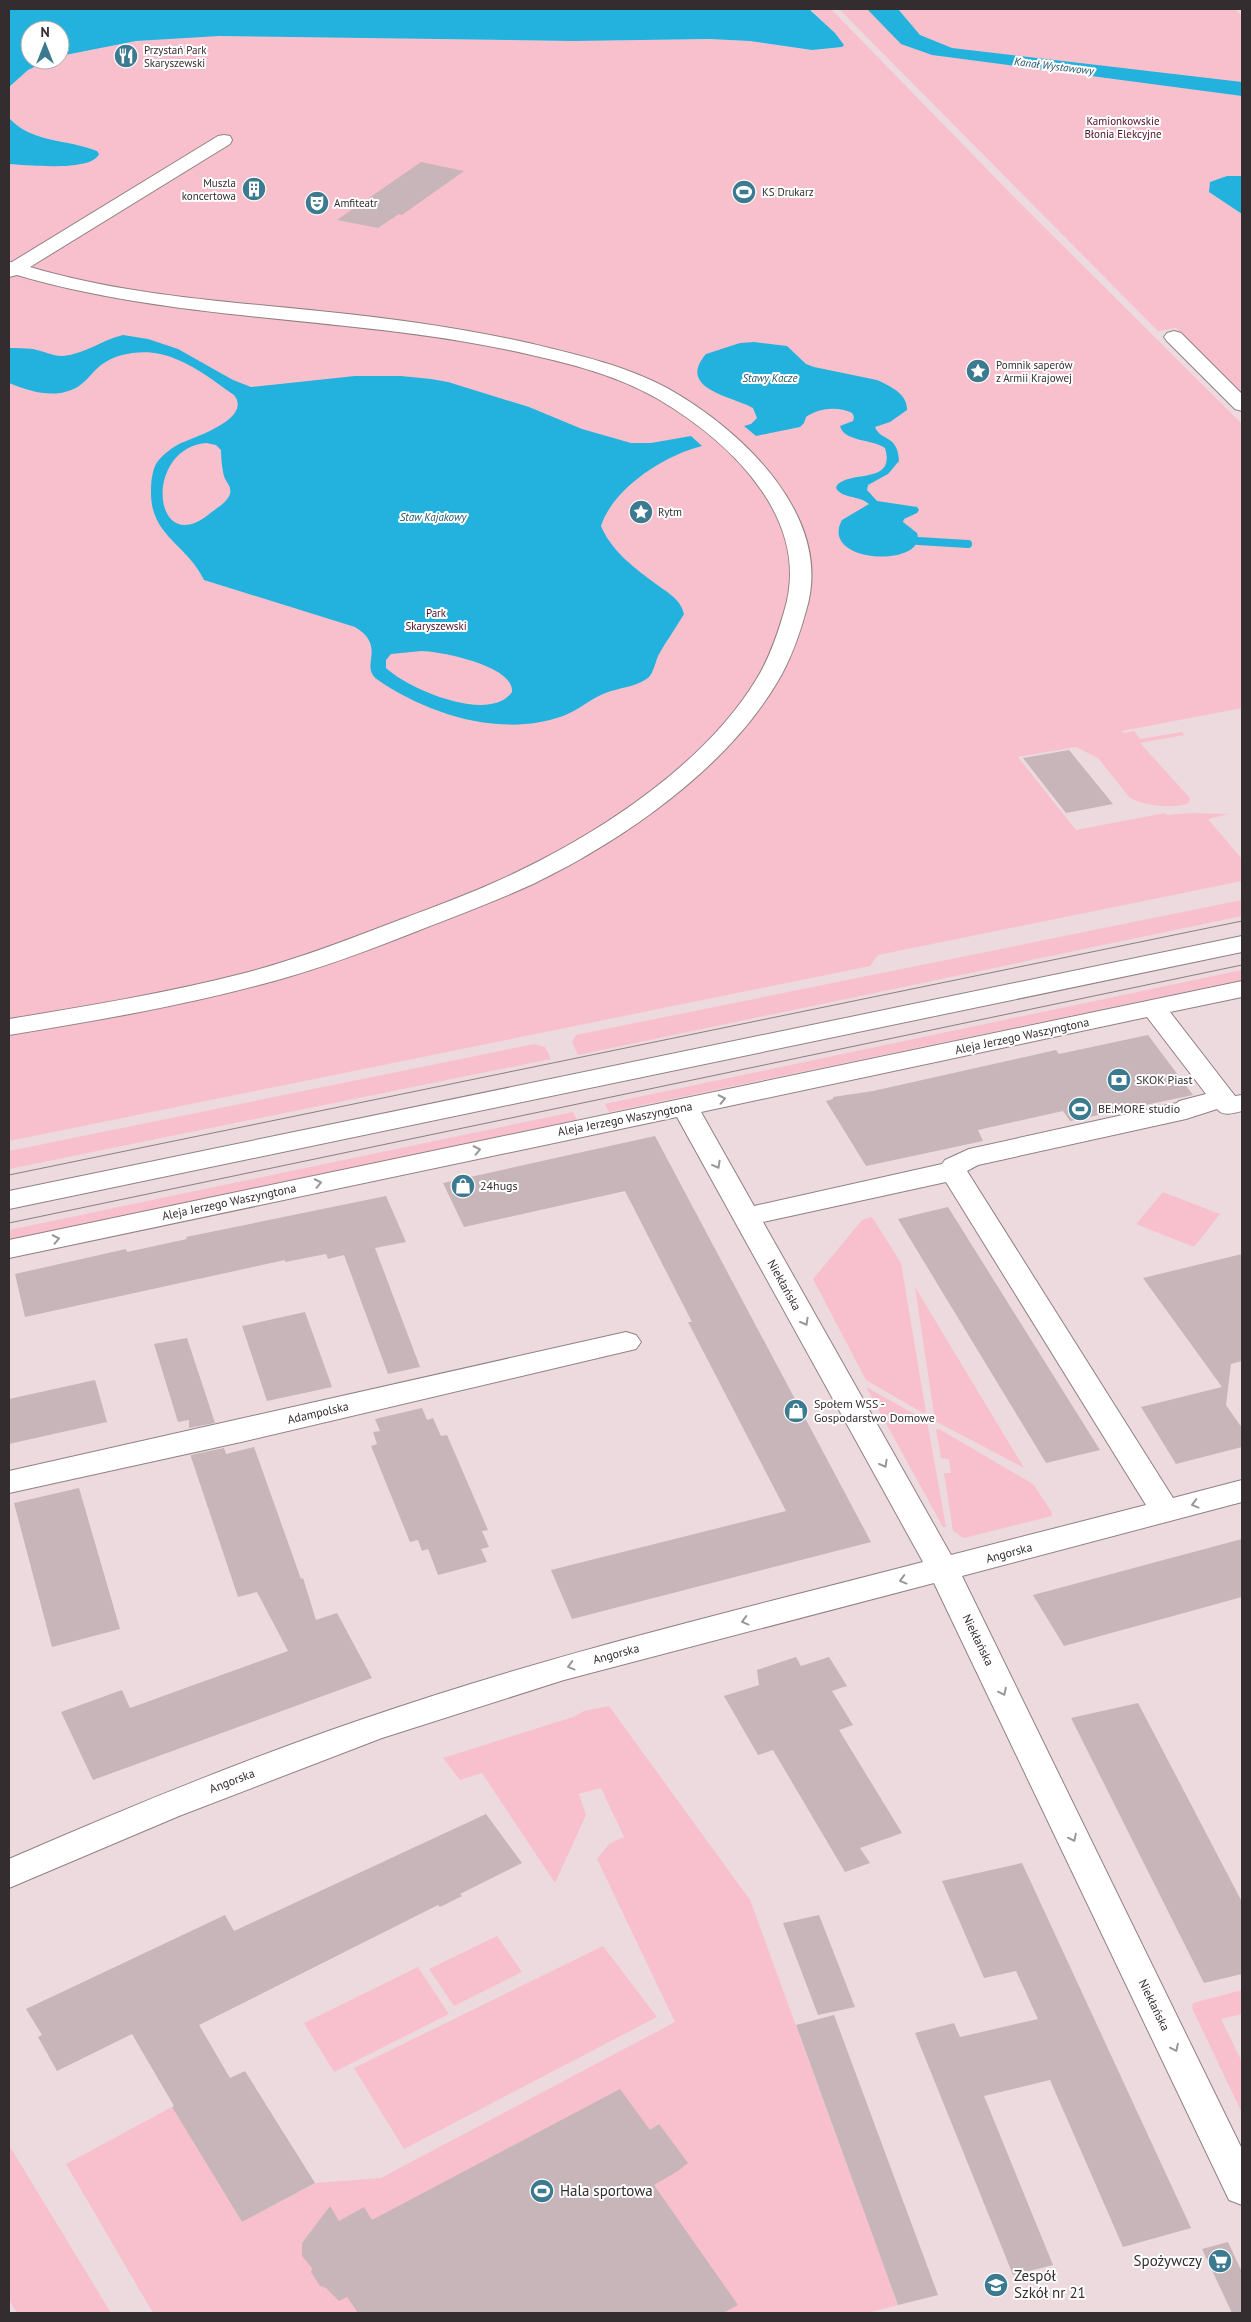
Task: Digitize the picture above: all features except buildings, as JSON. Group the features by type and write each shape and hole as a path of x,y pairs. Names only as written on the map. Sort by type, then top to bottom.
{"street":[{"path":"11,270 224,140"},
{"path":"9,1027 92,1014 250,979 354,947 470,902 566,857 667,789 705,755 733,725 753,700 780,660 792,628 803,581 799,553 784,508 760,471 710,424 684,406 633,379 549,354 457,335 314,316 194,305 96,289 11,270"},
{"path":"1174,337 1242,405"},
{"path":"9,1200 1242,944"},
{"name":"Aleja Jerzego Waszyngtona","path":"9,1249 1242,989"},
{"path":"1154,1008 1233,1101"},
{"path":"953,1171 955,1166 969,1158 1186,1110 1188,1107 1233,1101"},
{"name":"Niekłańska","path":"685,1107 944,1570 1242,2188"},
{"path":"746,1218 953,1171"},
{"path":"953,1171 1166,1512"},
{"name":"Adampolska","path":"9,1482 626,1342"},
{"name":"Angorska","path":"9,1874 168,1806 371,1729 568,1667 1242,1491"}],"green space":[{"name":"Park Skaryszewski","path":"810,9 831,9 1014,197 1242,424 1242,708 1122,731 1124,733 1134,731 1140,739 1182,732 1184,735 1140,743 1190,798 1189,803 1176,806 1160,806 1136,801 1130,798 1098,758 1076,747 1018,757 1076,830 1165,813 1167,815 1190,813 1228,814 1208,819 1242,859 1242,881 878,955 870,966 9,1141 9,164 52,166 76,164 97,151 39,136 18,126 9,118 10,86 29,70 70,70 70,53 160,39 219,36 573,41 709,39 750,41 812,50 842,47 835,33"},
{"name":"Kamionkowskie Błonia Elekcyjne","path":"839,9 1235,9 1242,16 1242,393 1176,328 1158,331"},
{"path":"1242,900 1242,916 578,1055 572,1042 576,1035"},
{"path":"1242,970 1242,980 609,1112 605,1104"},
{"path":"534,1044 545,1047 551,1059 9,1169 9,1151"},
{"path":"573,1112 577,1120 9,1240 9,1230"},
{"path":"1163,1192 1220,1214 1194,1247 1136,1224"},
{"path":"872,1217 901,1263 926,1412 923,1413 866,1380 813,1279 862,1220"},
{"path":"915,1287 1024,1468 935,1421"},
{"path":"866,1387 927,1421 946,1527 943,1527"},
{"path":"939,1429 1033,1484 1051,1511 1052,1516 964,1538 953,1531 944,1473 951,1473 949,1459 941,1458 936,1430"},
{"path":"609,1706 750,1900 898,2305 868,2313 153,2313 66,2164 172,2107 242,2222 315,2183 381,2178 675,2022 597,1859 609,1844 624,1837 601,1788 579,1794 586,1815 555,1883 482,1773 460,1780 443,1758 573,1717 584,1711"},
{"path":"497,1936 522,1972 454,2006 429,1969"},
{"path":"603,1946 657,2017 404,2149 354,2068"},
{"path":"418,1967 449,2014 334,2072 304,2023"},
{"path":"1242,1990 1242,2014 1221,2019 1242,2062 1242,2113 1192,2008 1193,2003"},
{"path":"9,2145 111,2313 17,2313 9,2300"}],"water":[{"path":"9,9 809,9 835,33 844,45 842,47 812,50 750,41 709,39 573,41 219,36 136,41 70,54 70,20 20,20 20,70 28,70 9,87"},
{"name":"Kanał Wystawowy","path":"867,9 898,9 920,35 952,48 1242,82 1242,96 932,55 901,44"},
{"path":"9,118 28,132 86,147 97,151 99,154 94,160 72,165 9,164"},
{"path":"1227,176 1242,176 1242,214 1209,192 1210,182"},
{"name":"Staw Kajakowy","path":"123,335 148,339 178,349 233,380 251,387 355,376 401,376 431,379 448,382 529,407 582,429 631,443 651,443 691,436 702,446 688,450 657,465 628,486 607,512 601,526 616,550 671,595 682,608 684,614 658,656 651,675 639,683 603,694 568,714 540,722 516,725 492,724 467,719 443,713 420,703 378,680 373,675 371,669 372,649 370,642 365,634 355,627 204,580 197,568 156,519 152,506 152,477 156,464 169,450 219,426 236,412 238,404 234,395 199,371 180,361 160,354 145,352 122,355 107,361 98,367 79,386 62,393 35,392 9,383 9,348 33,349 63,356 79,353","holes":["206,443 216,445 221,450 223,473 230,487 230,494 224,503 208,515 190,524 176,523 167,513 163,497 164,480 172,463 186,450","421,651 459,657 490,668 502,675 510,683 512,692 501,701 486,705 468,704 430,693 412,685 386,668 386,660 391,654"]},
{"name":"Stawy Kacze","path":"754,342 787,346 806,364 877,380 897,391 905,399 907,410 890,422 875,427 877,431 896,446 899,461 888,474 868,485 867,490 877,501 917,507 919,510 917,513 904,519 903,522 917,533 916,544 907,552 892,556 858,553 845,546 839,535 842,520 869,504 860,499 842,494 836,488 837,485 852,478 879,472 887,460 885,448 853,438 843,431 840,426 853,421 852,413 840,409 822,410 806,417 800,427 756,436 744,426 751,424 757,418 753,408 710,390 702,383 698,376 699,366 706,354 740,343"}],"waterway":[{"path":"918,541 968,544"}],"tram line":[{"path":"9,1175 1242,921"},
{"path":"9,1223 1242,965"}],"place":[{"name":"Przystań Park Skaryszewski","path":"126,56"},
{"name":"Muszla koncertowa","path":"254,189"},
{"name":"KS Drukarz","path":"744,192"},
{"name":"Amfiteatr","path":"317,203"},
{"name":"Pomnik saperów z Armii Krajowej","path":"978,371"},
{"name":"Rytm","path":"641,512"},
{"name":"SKOK Piast","path":"1119,1080"},
{"name":"BE.MORE studio","path":"1080,1109"},
{"name":"24hugs","path":"463,1186"},
{"name":"Społem WSS - Gospodarstwo Domowe","path":"796,1411"},
{"name":"Hala sportowa","path":"542,2191"},
{"name":"Spożywczy","path":"1220,2261"},
{"name":"Zespół Szkół nr 21","path":"996,2285"}]}
